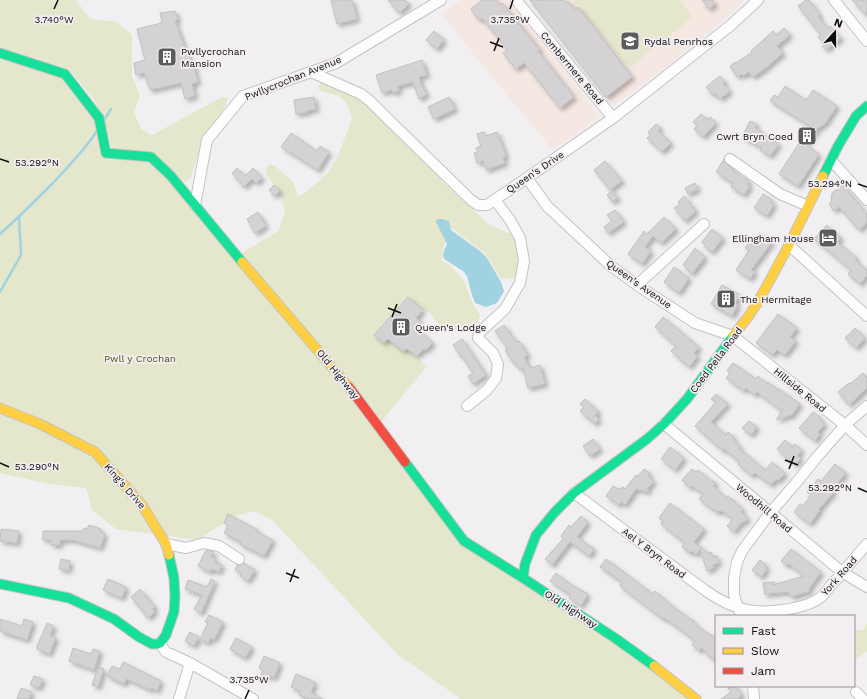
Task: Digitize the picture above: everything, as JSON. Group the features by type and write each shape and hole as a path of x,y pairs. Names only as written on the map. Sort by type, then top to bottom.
{"street":[{"name":"Pwllycrochan Avenue","path":"195,205 204,156 212,147 215,129 243,96 336,63 441,0"},
{"name":"Combermere Road","path":"516,0 613,118"},
{"name":"Queen's Drive","path":"311,72 361,94 370,101 471,200 478,205 487,205 613,118 731,25 758,0"},
{"path":"834,0 867,41"},
{"name":"Old Highway","path":"0,53 65,74 99,118 106,154 151,157 171,176 344,381 464,541 615,638 663,672 696,699"},
{"name":"Coed Pella Road","path":"523,578 536,535 554,513 574,493 647,439 664,424 686,400 748,317 758,302 789,245 838,146 856,116 867,106"},
{"path":"730,159 780,194 808,206"},
{"path":"831,160 867,200"},
{"name":"Queen's Avenue","path":"527,178 547,206 611,266 695,323 733,336"},
{"path":"467,406 487,390 496,378 498,364 492,353 478,338 479,333 505,309 520,283 524,261 520,238 510,220 495,200"},
{"path":"637,285 704,224"},
{"path":"789,245 867,316"},
{"name":"Hillside Road","path":"733,336 845,425 867,445"},
{"path":"739,612 734,594 734,578 737,562 742,551 770,513 817,457 845,425 867,406"},
{"name":"King's Drive","path":"0,408 40,424 94,452 142,505 166,544 174,578 174,612 166,635 160,643"},
{"name":"Woodhill Road","path":"664,424 842,572 867,587"},
{"name":"Ael Y Bryn Road","path":"574,493 706,591 739,612"},
{"path":"166,544 186,548 204,543 219,546 239,559"},
{"name":"York Road","path":"739,612 749,610 774,611 793,608 820,598 867,544"},
{"path":"0,584 69,598 114,619 139,637 152,644 160,643 166,652 190,663 253,699"},
{"path":"179,699 190,663"},
{"path":"753,687 754,699"}],"shaded area":[{"path":"461,0 508,0 601,116 553,150 481,64 442,13"},
{"name":"Rydal Penrhos","path":"529,0 744,0 726,18 670,64 613,105"}],"green space":[{"path":"0,0 76,0 90,19 117,22 132,35 132,76 140,96 134,112 141,129 152,135 222,97 228,98 226,106 204,136 191,177 185,182 152,153 112,148 106,127 95,101 69,69 0,47"},
{"path":"573,0 679,0 693,17 629,68"},
{"name":"Pwll y Crochan","path":"0,53 65,74 99,118 106,153 151,157 237,256 278,231 285,213 281,196 265,172 268,165 274,165 293,182 298,197 328,173 339,154 352,118 347,103 339,96 320,91 318,87 320,83 337,87 362,101 449,188 488,224 520,238 521,278 501,279 485,253 442,221 446,240 442,261 451,266 464,281 473,304 480,315 478,324 464,330 448,330 446,325 439,325 431,314 408,297 374,335 383,343 388,339 403,351 407,349 417,356 426,367 378,426 464,541 696,699 461,699 397,654 272,520 255,511 235,516 197,540 116,529 92,510 86,488 49,484 0,473"},
{"path":"867,624 867,652 855,660 855,632 856,630 864,630"}],"water":[{"path":"437,219 449,221 451,230 480,251 487,258 501,282 504,291 497,303 486,307 475,303 467,276 463,271 444,259 443,254 447,244 436,222"}],"building":[{"path":"331,0 352,0 357,19 337,24"},
{"path":"388,0 405,0 409,4 399,13"},
{"path":"482,0 496,0 500,5 502,3 540,50 538,51 574,97 560,108 524,63 516,69 503,53 508,50 482,18 479,20 471,9"},
{"path":"530,0 564,0 566,3 568,1 575,10 578,7 632,77 606,97"},
{"path":"702,0 712,0 715,4 709,9"},
{"path":"806,0 809,0 820,15 818,16 828,29 830,26 841,38 826,50 821,44 823,42 818,37 821,35 798,6"},
{"path":"852,0 867,0 867,16"},
{"name":"Pwllycrochan Mansion","path":"175,11 178,20 175,21 187,54 195,63 194,67 198,82 192,84 195,96 185,99 181,83 150,90 144,73 136,75 134,63 145,60 137,29 162,23 160,13"},
{"path":"784,28 790,35 777,46 783,53 753,77 749,72 743,76 741,74 737,77 730,66 752,52 751,51 773,31 776,35"},
{"path":"434,31 444,40 437,49 426,40"},
{"path":"422,60 427,75 419,77 427,94 419,99 413,82 398,86 399,91 393,93 392,90 382,93 376,75"},
{"path":"720,76 725,82 723,83 730,91 720,99 715,93 713,95 706,87"},
{"name":"Cwrt Bryn Coed","path":"785,86 806,100 813,90 837,106 825,124 818,128 806,145 819,154 798,186 779,174 810,126 770,101 774,95 778,97"},
{"path":"314,97 316,109 296,114 294,100"},
{"path":"449,97 455,109 434,119 428,107"},
{"path":"701,114 708,120 710,117 716,123 703,137 694,129 697,126 693,122"},
{"path":"750,121 757,124 755,128 779,144 770,156 760,150 762,148 742,137"},
{"path":"656,124 661,128 658,131 671,143 662,152 647,138 650,135 648,132"},
{"path":"484,132 486,136 497,132 506,156 503,158 505,163 486,170 483,161 477,163 474,153 478,152 476,148 481,146 477,134"},
{"path":"291,133 317,151 320,146 329,152 318,170 281,147"},
{"path":"724,159 724,162 732,168 733,171 749,181 747,184 750,186 744,195 731,187 733,183 716,172"},
{"path":"605,161 622,181 610,190 594,170"},
{"path":"237,168 245,176 253,168 262,178 256,183 252,179 244,187 232,173"},
{"path":"695,183 698,189 688,194 685,188"},
{"path":"274,185 280,191 275,196 269,190"},
{"path":"843,185 867,214 867,223 859,230 839,207 834,211 829,204 831,203 832,193"},
{"path":"612,191 618,198 612,202 607,195"},
{"path":"763,194 772,200 770,202 774,204 767,216 754,208"},
{"path":"684,196 696,211 685,221 674,208 680,204 678,202"},
{"path":"615,210 624,222 608,233 604,227 612,221 607,215"},
{"path":"258,212 266,226 255,233 247,219"},
{"path":"664,217 676,229 661,243 653,236 645,247 651,251 642,264 628,254 644,231 647,234"},
{"path":"827,225 841,238 837,242 857,258 855,260 867,270 867,275 860,284 848,274 851,270 814,239"},
{"path":"712,229 723,238 712,252 710,250 709,251 702,242"},
{"path":"759,233 772,242 751,270 755,272 750,279 736,270 749,250 745,248 750,241 753,242"},
{"path":"695,248 705,257 692,274 683,265"},
{"path":"674,267 689,278 679,293 664,282"},
{"name":"The Hermitage","path":"722,285 740,295 735,303 738,305 732,316 711,304"},
{"name":"Queen's Lodge","path":"408,297 423,310 416,318 421,322 419,330 433,343 417,356 407,349 403,351 388,339 384,343 374,335"},
{"path":"778,314 797,328 790,337 796,341 785,355 777,350 772,355 756,343"},
{"path":"663,317 699,347 694,353 698,356 689,367 671,351 676,346 655,327"},
{"path":"504,325 517,343 519,341 528,355 524,358 530,368 540,365 545,384 528,388 523,368 520,370 516,363 514,364 505,350 508,349 495,331"},
{"path":"855,328 865,338 856,348 845,338"},
{"path":"462,339 486,375 473,384 468,376 473,373 453,345"},
{"path":"733,363 756,379 758,376 767,384 768,382 800,404 792,415 776,420 782,411 757,392 755,395 746,388 744,391 726,378 730,373 727,370"},
{"path":"863,373 867,377 867,388 849,405 838,392"},
{"path":"716,394 728,404 711,422 726,435 728,432 734,437 733,440 740,446 739,448 765,470 772,462 785,473 778,481 776,479 771,485 755,473 752,476 738,464 740,462 724,449 723,451 695,426 716,402 711,399"},
{"path":"585,399 599,412 595,415 599,419 595,424 580,411 584,407 580,404"},
{"path":"813,412 821,418 820,420 825,424 818,432 820,434 815,441 799,428"},
{"path":"749,421 757,427 751,435 742,428"},
{"path":"593,439 600,449 590,456 583,446"},
{"path":"785,440 792,447 795,444 802,450 797,456 801,459 795,465 777,449"},
{"path":"670,447 684,458 675,470 661,459"},
{"path":"835,464 846,473 832,490 834,492 819,509 820,510 810,524 794,512 800,504 803,506 811,495 807,492 818,479 821,481"},
{"path":"644,469 650,473 648,476 654,481 648,488 648,492 636,489 625,505 621,502 619,505 606,496 613,486 618,489 623,487 625,489 636,475 638,476"},
{"path":"692,469 696,472 698,470 716,483 713,486 726,498 728,496 743,509 741,512 748,518 745,522 742,522 734,532 727,526 733,519 722,511 716,512 699,499 703,494 692,486 690,488 682,480"},
{"path":"670,503 704,529 694,542 708,553 711,552 713,557 717,556 719,563 713,565 714,568 707,571 700,549 696,555 692,551 690,553 682,547 685,543 661,524 663,521 659,518"},
{"path":"228,514 273,540 264,556 240,544 241,542 224,533 228,526 224,523"},
{"path":"581,516 588,522 577,537 594,549 589,556 570,542 552,565 545,559 563,539 561,536 569,525 571,527"},
{"path":"89,525 101,529 100,532 105,534 100,548 73,540 60,540 60,545 51,545 51,540 43,540 43,531 83,531 84,528 87,529"},
{"path":"1,529 19,531 17,543 0,541"},
{"path":"791,549 821,572 809,589 810,591 791,597 789,592 765,595 763,583 775,582 772,585 804,576 789,564 787,566 781,561"},
{"path":"206,550 214,552 211,556 216,559 215,562 222,565 219,572 212,569 210,572 198,566"},
{"path":"61,559 70,561 69,570 59,569"},
{"path":"606,559 653,594 655,591 676,609 694,621 693,622 705,632 715,638 715,657 712,659 702,648 699,651 692,645 695,641 620,586 622,582 600,567"},
{"path":"760,560 766,565 765,567 767,569 761,577 752,570"},
{"path":"244,563 255,570 248,581 240,576 242,574 235,570 237,565 242,565"},
{"path":"556,573 570,584 588,594 581,606 569,598 571,595 550,581"},
{"path":"108,579 126,587 122,598 103,590"},
{"path":"211,579 215,581 201,613 194,609 202,595 185,589 188,580 207,587"},
{"path":"140,589 155,607 153,609 155,612 148,618 131,597"},
{"path":"209,615 223,622 214,640 211,638 208,643 200,639 208,623 205,622"},
{"path":"0,619 22,626 24,619 33,622 27,640 0,631"},
{"path":"47,623 54,626 50,635 56,638 49,654 37,649"},
{"path":"190,632 199,637 194,646 185,641"},
{"path":"236,638 252,647 245,658 230,649"},
{"path":"73,648 91,654 93,649 100,651 94,670 69,661"},
{"path":"264,656 280,663 274,678 268,675 267,678 261,675 263,670 259,668"},
{"path":"123,662 161,681 157,691 151,688 150,690 127,679 124,684 107,676 112,666 120,669"},
{"path":"98,667 104,669 98,687 92,685"},
{"path":"296,674 315,682 311,692 322,699 309,699 299,695 300,691 291,687"},
{"path":"34,676 43,679 39,688 30,685"},
{"path":"728,687 736,687 742,694 738,699 721,699 731,692"},
{"path":"21,688 32,692 29,699 17,699"}],"waterway":[{"path":"104,120 111,109"},
{"path":"0,234 51,185 81,152 97,131"},
{"path":"0,292 21,255 19,217"}],"traffic: fast":[{"path":"0,53 65,74 99,118 106,153 151,157 171,176 242,262"},
{"path":"823,176 838,146 856,116 867,106"},
{"path":"523,578 525,564 536,535 554,513 574,493 647,439 664,424 687,399 733,336"},
{"path":"405,462 464,541 615,638 654,666"},
{"path":"0,584 69,598 114,619 139,637 152,644 157,644 160,643 166,635 174,612 174,578 169,555"}],"traffic: slow":[{"path":"733,336 758,302 789,245 823,176"},
{"path":"242,262 349,387"},
{"path":"0,408 40,424 95,452 142,505 166,544 169,555"},
{"path":"654,666 696,699"}],"traffic: jam":[{"path":"349,387 405,462"}],"place":[{"name":"Rydal Penrhos","path":"630,41"},
{"name":"Pwllycrochan Mansion","path":"167,57"},
{"name":"Cwrt Bryn Coed","path":"807,136"},
{"name":"Ellingham House","path":"828,238"},
{"name":"The Hermitage","path":"726,299"},
{"name":"Queen's Lodge","path":"401,327"}]}
